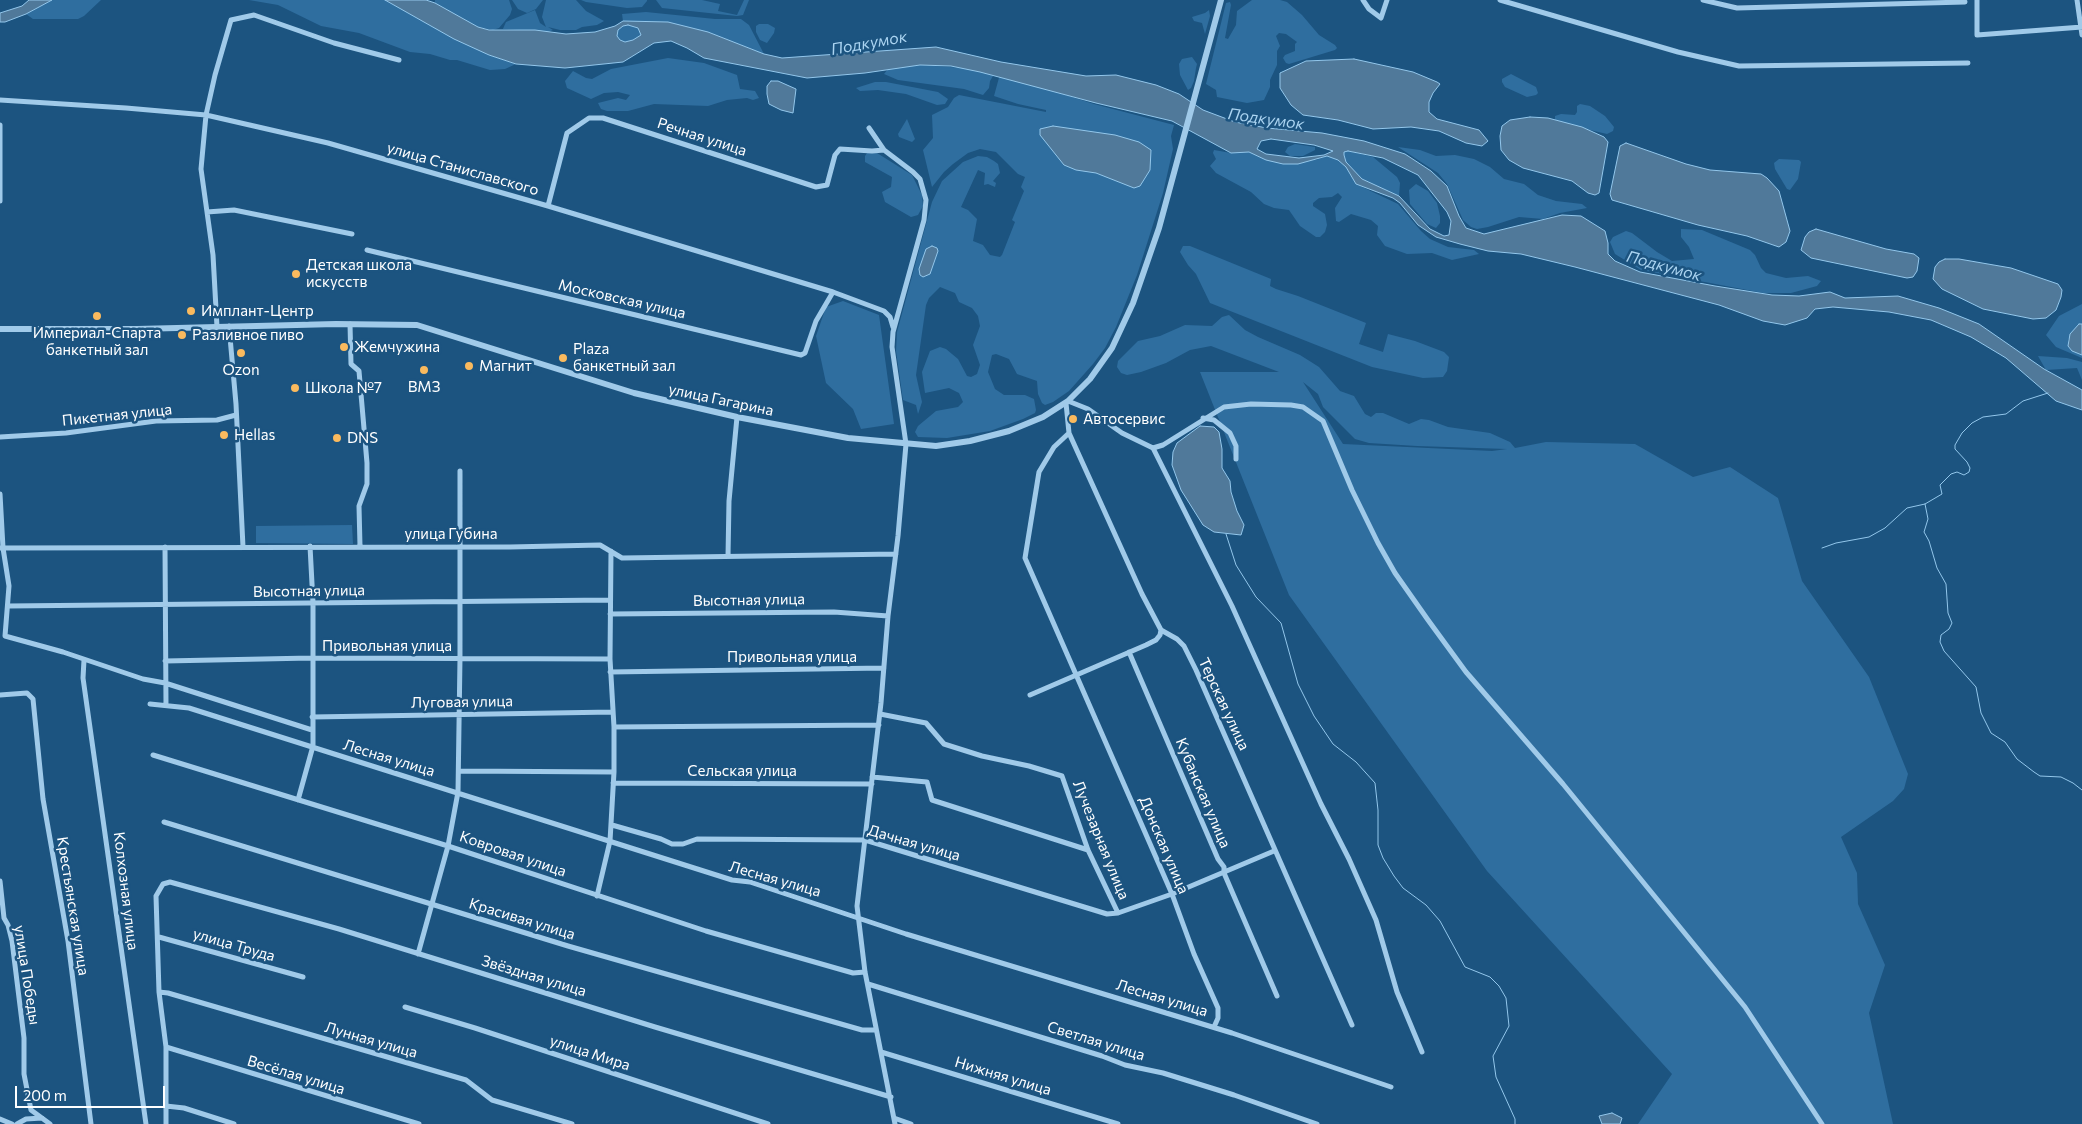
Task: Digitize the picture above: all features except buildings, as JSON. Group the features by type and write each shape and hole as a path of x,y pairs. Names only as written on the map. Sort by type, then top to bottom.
{"street":[{"name":"улица Гагарина","path":"0,329 350,324 418,325 634,394 737,417 848,438 936,446 970,441 1009,431 1043,417 1067,402 1090,379 1112,348 1133,303 1159,228 1221,0"},
{"path":"1363,0 1368,9 1381,18 1387,0"},
{"path":"1500,0 1678,52 1739,66 1968,63"},
{"path":"1703,0 1737,8 1965,2"},
{"path":"1976,0 1977,35 2081,27"},
{"path":"2077,0 2082,35"},
{"path":"217,327 213,255 201,169 206,115 231,20 254,15 334,43 399,60"},
{"name":"улица Станиславского","path":"0,100 206,115 328,143 548,206 833,292 884,311 890,317 893,332"},
{"name":"Речная улица","path":"548,206 567,133 589,118 603,118 816,186 827,185 835,155 840,149 860,151 884,150"},
{"path":"0,125 0,200"},
{"path":"869,128 884,150 914,172 920,179 926,200 924,220 893,332 893,366 906,444 879,725 858,906 865,972 894,1121 911,1124"},
{"path":"207,212 234,210 352,234"},
{"name":"Московская улица","path":"367,250 801,355 805,353 816,322 833,292"},
{"path":"350,324 351,364 359,370 367,462 367,484 358,506 360,546"},
{"path":"229,326 243,547"},
{"path":"1067,402 1088,409 1122,433 1152,448 1232,606 1321,804 1349,859 1376,920 1398,992 1422,1052"},
{"name":"Терская улица","path":"1067,402 1069,433 1142,594 1161,630 1177,639 1184,646 1227,739 1352,1026"},
{"path":"1152,448 1163,445 1224,406 1251,404 1291,405 1303,407 1323,422 1352,490 1378,543 1395,573 1428,620 1466,672 1568,790 1745,1007 1822,1124"},
{"name":"Пикетная улица","path":"0,437 66,433 156,421 217,420 236,415"},
{"path":"728,556 730,501 737,417"},
{"path":"1203,418 1214,420 1230,433 1236,446 1236,460"},
{"path":"1069,433 1054,447 1039,472 1026,558 1076,674"},
{"path":"418,954 448,846 458,792 460,714 460,471"},
{"path":"0,494 2,548 8,586 5,636 63,652 143,679 166,683 312,730"},
{"name":"улица Губина","path":"2,548 600,545 622,558 896,554"},
{"path":"298,800 313,746 311,658 313,603 310,546"},
{"path":"165,547 166,705"},
{"path":"597,896 612,825 614,727 610,672 609,600 611,551"},
{"name":"Высотная улица","path":"8,606 609,600"},
{"name":"Высотная улица","path":"610,614 834,612 888,616"},
{"path":"1030,695 1156,640 1160,636 1161,630"},
{"name":"Кубанская улица","path":"1129,652 1218,859 1224,866 1224,873 1277,996"},
{"name":"Привольная улица","path":"165,661 311,658 610,659"},
{"name":"Колхозная улица","path":"84,660 83,678 146,1124"},
{"name":"Привольная улица","path":"610,672 884,668"},
{"name":"Донская улица","path":"1076,674 1172,894 1194,954 1218,1008 1218,1018 1214,1027"},
{"name":"Крестьянская улица","path":"0,695 28,693 33,699 44,799 68,941 91,1124"},
{"name":"Лесная улица","path":"150,704 189,708 313,746 732,880 750,882 858,918 1214,1027 1391,1087"},
{"name":"Луговая улица","path":"312,716 613,712"},
{"name":"Лучезарная улица","path":"880,714 926,723 944,744 982,756 1062,776 1088,850 1118,913"},
{"path":"614,727 879,725"},
{"name":"Ковровая улица","path":"153,754 448,846 706,931 852,972 865,972"},
{"path":"459,771 614,772"},
{"path":"872,777 927,782 932,800 1088,850"},
{"name":"Сельская улица","path":"613,783 872,784"},
{"name":"Красивая улица","path":"164,822 568,946 862,1030 876,1030"},
{"name":"Дачная улица","path":"612,825 672,844 683,844 697,839 865,840 1107,914 1118,913"},
{"path":"1118,913 1224,873 1274,850"},
{"name":"улица Победы","path":"0,881 4,918 12,941 24,1038 24,1074 31,1110 50,1124"},
{"name":"Звёздная улица","path":"158,937 156,896 163,884 170,882 418,954 655,1027 890,1096"},
{"path":"158,937 159,992 166,1047 166,1124"},
{"name":"улица Труда","path":"158,937 303,977"},
{"name":"Светлая улица","path":"868,984 1102,1056 1125,1065 1163,1073 1234,1095 1317,1124"},
{"name":"Лунная улица","path":"159,992 177,995 466,1080 492,1100 572,1124"},
{"name":"улица Мира","path":"405,1007 768,1124"},
{"name":"Весёлая улица","path":"166,1047 418,1124"},
{"name":"Нижняя улица","path":"881,1052 1118,1124"},
{"path":"166,1106 184,1108 234,1124"},
{"path":"16,1124 26,1119 43,1118"},
{"path":"0,1119 12,1124"}],"shaded area":[{"path":"29,0 52,0 26,14 0,22 0,13 22,6"},
{"path":"52,0 101,0 84,16 78,19 33,19 26,14"},
{"path":"249,0 385,0 489,55 516,64 505,69 490,70 457,60 410,52 359,33 321,26 278,5"},
{"path":"385,0 426,0 478,27 489,30 535,30 566,34 595,32 615,26 623,21 668,22 708,32 764,54 782,58 936,47 1001,62 1086,76 1116,75 1156,85 1179,94 1203,110 1235,122 1267,128 1322,133 1364,141 1405,154 1431,171 1447,186 1466,228 1484,234 1562,215 1581,216 1605,231 1608,254 1615,261 1640,272 1772,295 1799,296 1830,292 1845,298 1898,296 1939,308 1979,324 2044,369 2082,390 2082,410 2056,401 2006,358 1971,337 1931,320 1889,312 1833,307 1815,309 1807,318 1785,325 1763,321 1719,305 1575,267 1521,254 1488,251 1460,244 1436,237 1418,225 1400,203 1393,198 1356,184 1346,167 1338,160 1327,156 1298,164 1283,164 1266,160 1249,152 1231,153 1172,121 980,72 951,66 920,65 865,73 807,78 704,58 671,41 654,43 623,62 565,68 516,64 489,55 454,39","holes":["628,25 638,28 641,35 625,42 617,36 618,30","1271,139 1314,145 1333,151 1324,155 1299,158 1266,154 1257,149 1261,141","1348,151 1383,158 1418,175 1447,212 1451,221 1449,235 1444,236 1430,229 1399,196 1362,179 1346,162 1344,152"]},
{"path":"435,0 509,0 512,9 510,15 499,28 493,30 478,27 444,9 435,3"},
{"path":"512,0 543,0 536,9 527,13 518,9"},
{"path":"546,0 576,0 586,11 604,21 597,25 582,27 576,30 560,30 548,27 553,30 548,32 503,29 502,31 506,22 535,10 540,23 546,27 542,17"},
{"path":"581,0 647,1 642,7 627,8"},
{"path":"656,0 702,0 720,4 718,11 737,15 744,0 749,0 743,15 737,16 662,8"},
{"path":"1252,0 1280,0 1287,2 1302,15 1319,35 1337,48 1289,64 1283,58 1285,55 1295,51 1295,44 1297,42 1286,34 1279,33 1276,36 1280,46 1277,51 1277,65 1264,100 1247,103 1217,97 1216,90 1206,84 1226,3 1230,2 1231,5 1225,38 1228,39 1236,25 1237,11"},
{"path":"1209,10 1210,16 1205,34 1202,23 1194,21 1192,17"},
{"path":"646,12 715,19 741,19 749,25 764,54 708,32 668,22 623,21 622,14"},
{"path":"768,24 775,28 767,43 760,40 756,32 756,26"},
{"path":"628,25 638,28 641,35 625,42 617,36 618,30"},
{"path":"1192,57 1197,64 1194,81 1188,90 1180,75 1179,64 1182,59"},
{"path":"668,58 704,63 737,75 740,89 755,91 759,98 753,100 747,98 727,100 708,106 654,104 628,111 607,111 601,109 598,103 618,98 626,100 630,95 618,92 604,93 591,99 567,88 565,81 573,71 592,79 611,69"},
{"path":"1354,59 1413,72 1437,82 1440,84 1429,102 1429,112 1437,119 1479,130 1488,141 1482,146 1466,143 1439,131 1411,127 1373,129 1338,120 1303,115 1291,105 1280,88 1280,73 1306,61"},
{"path":"920,65 970,67 993,76 989,88 983,95 964,89 898,80 884,74 888,69"},
{"path":"1000,74 1094,104 1174,125 1171,136 1173,149 1163,193 1137,275 1116,327 1105,348 1093,364 1069,391 1045,405 1038,394 1037,381 1017,374 1009,359 996,354 992,355 988,372 995,389 1004,395 1025,395 1034,399 1035,413 990,431 947,438 918,437 915,432 918,426 936,411 958,407 963,402 959,393 949,388 925,393 922,372 930,351 940,347 946,349 958,359 967,376 971,377 977,374 980,365 973,345 980,326 978,316 972,308 959,302 955,293 940,287 929,298 926,305 916,375 922,402 918,414 916,405 903,400 896,351 897,332 932,202 942,181 963,162 978,156 987,157 998,164 1000,173 993,181 996,183 995,187 988,184 984,185 985,173 978,170 961,207 968,210 977,219 973,241 983,245 990,255 1000,257 1015,222 1012,220 1024,191 1021,187 1025,177 1018,174 996,152 980,149 968,153 953,164 932,187 923,150 933,138 932,115 948,107 954,98 959,95 1046,112 1046,110 994,96"},
{"path":"1511,74 1536,87 1538,93 1527,97 1505,87 1502,79"},
{"path":"771,81 778,81 796,89 793,113 769,104 767,86"},
{"path":"875,82 886,82 938,92 948,99 945,104 937,105 906,94 878,90 860,91 856,88"},
{"path":"1580,104 1590,106 1605,116 1614,127 1613,131 1607,134 1555,120 1555,116 1561,114 1575,115 1577,106"},
{"path":"1530,117 1548,118 1582,127 1604,137 1608,142 1599,193 1595,195 1588,193 1572,181 1523,168 1509,160 1501,150 1500,136 1502,126 1510,120"},
{"path":"907,119 915,139 912,142 899,137 898,134"},
{"path":"1053,126 1115,135 1139,142 1151,150 1150,170 1140,186 1134,188 1096,173 1076,170 1064,165 1040,135 1040,129"},
{"path":"1626,143 1686,164 1710,170 1761,174 1779,191 1790,231 1786,242 1779,247 1747,236 1698,225 1612,200 1610,194 1620,146"},
{"path":"1295,144 1315,147 1315,150 1303,156 1290,156 1285,152 1288,147"},
{"path":"1398,147 1420,150 1436,156 1455,155 1474,159 1490,167 1504,179 1524,184 1538,195 1556,201 1582,204 1587,208 1560,213 1543,219 1519,217 1477,229 1471,227 1463,220 1447,184 1438,173"},
{"path":"1214,150 1231,153 1249,152 1266,160 1316,160 1327,156 1338,160 1346,167 1356,184 1398,204 1430,239 1448,247 1474,250 1479,254 1452,260 1432,253 1407,254 1385,246 1377,235 1378,226 1371,220 1351,214 1339,222 1336,221 1335,208 1342,197 1338,193 1332,197 1319,198 1313,203 1313,206 1325,214 1327,225 1325,232 1320,237 1316,237 1300,226 1289,210 1274,208 1264,204 1251,192 1216,173 1210,166 1216,159 1213,153"},
{"path":"1348,151 1373,157 1397,177 1400,183 1399,196 1362,179 1346,162 1344,152"},
{"path":"867,153 877,153 912,175 922,195 923,206 918,215 911,217 885,202 882,192 891,187 892,177 865,162"},
{"path":"1779,159 1799,160 1801,162 1798,179 1790,190 1787,189 1775,169 1774,163"},
{"path":"1416,184 1428,191 1437,203 1440,223 1436,228 1427,224 1410,204 1409,190"},
{"path":"1681,229 1702,230 1750,250 1766,273 1786,278 1808,276 1821,281 1817,286 1791,293 1763,293 1641,270 1615,254 1610,242 1613,237 1626,231 1632,233 1672,261 1694,259 1689,247 1681,237"},
{"path":"1816,229 1886,249 1914,254 1919,258 1917,271 1913,277 1907,278 1811,258 1801,250 1805,237 1809,232"},
{"path":"932,246 937,248 938,251 930,274 923,277 920,275 919,269 926,249"},
{"path":"1183,246 1190,246 1271,279 1270,286 1276,289 1366,323 1359,344 1383,352 1388,334 1415,341 1444,352 1449,357 1447,371 1443,377 1423,378 1372,367 1210,303 1196,274 1180,252"},
{"path":"1945,259 1959,259 2011,268 2058,284 2062,290 2056,310 2046,318 2033,319 1983,309 1942,289 1933,279 1935,267"},
{"path":"843,301 879,315 894,424 861,429 853,409 826,383 816,336 826,307"},
{"path":"2082,304 2082,324 2079,324 2068,340 2068,346 2072,351 2082,355 2082,358 2056,347 2046,335 2059,316"},
{"path":"1229,315 1245,330 1300,355 1319,367 1340,391 1354,396 1365,414 1371,417 1376,413 1383,413 1409,424 1421,419 1448,427 1490,433 1510,442 1515,448 1546,442 1635,444 1693,477 1730,467 1778,498 1802,581 1869,677 1908,774 1904,789 1893,801 1841,837 1857,873 1858,904 1885,965 1869,1013 1893,1124 1638,1124 1672,1074 1487,871 1289,595 1200,372 1279,372 1211,346 1190,350 1166,363 1141,372 1127,375 1121,373 1117,367 1118,361 1138,341 1160,336 1185,325 1212,326 1222,317","holes":["1303,382 1318,394 1323,407 1355,439 1369,443 1507,449 1492,451 1343,444"]},
{"path":"2079,324 2082,324 2082,355 2072,351 2068,346 2070,334"},
{"path":"2038,356 2067,358 2082,362 2082,380 2077,368 2046,370"},
{"path":"1200,426 1214,427 1219,432 1222,449 1222,468 1230,481 1231,492 1237,511 1244,525 1241,535 1214,532 1203,525 1181,490 1172,465 1173,452 1177,443"},
{"path":"352,525 353,544 256,543 256,526"},
{"path":"1612,1113 1622,1118 1620,1124 1602,1124 1599,1116"}],"waterway":[{"path":"1822,548 1836,543 1869,537 1885,528 1907,508 1925,504 1942,494 1940,485 1951,474 1957,472 1964,475 1969,472 1970,468 1967,462 1955,449 1955,445 1962,433 1972,423 1983,417 2006,414 2023,401 2048,393"},
{"path":"1925,504 1928,519 1924,532 1929,541 1937,568 1946,584 1948,613 1952,623 1949,629 1941,635 1940,642 1944,651 1976,687 1981,713 1991,733 2005,742 2017,759 2040,776 2061,777 2082,790"},
{"path":"1226,534 1236,565 1256,597 1281,623 1298,684 1314,716 1333,744 1356,762 1375,783 1378,810 1378,845 1383,858 1403,888 1426,905 1440,921 1465,967 1490,977 1499,986 1506,998 1509,1026 1493,1056 1496,1077 1515,1119 1515,1124"}],"place":[{"name":"Детская школа искусств","path":"296,274"},
{"name":"Имплант-Центр","path":"191,311"},
{"name":"Империал-Спарта банкетный зал","path":"97,316"},
{"name":"Разливное пиво","path":"182,335"},
{"name":"Жемчужина","path":"344,347"},
{"name":"Ozon","path":"241,353"},
{"name":"Plaza банкетный зал","path":"563,358"},
{"name":"Магнит","path":"469,366"},
{"name":"ВМЗ","path":"424,370"},
{"name":"Школа №7","path":"295,388"},
{"name":"Автосервис","path":"1073,419"},
{"name":"Hellas","path":"224,435"},
{"name":"DNS","path":"337,438"}],"water label":[{"name":"Подкумок","path":"869,43"},
{"name":"Подкумок","path":"1266,119"},
{"name":"Подкумок","path":"1664,266"}]}
